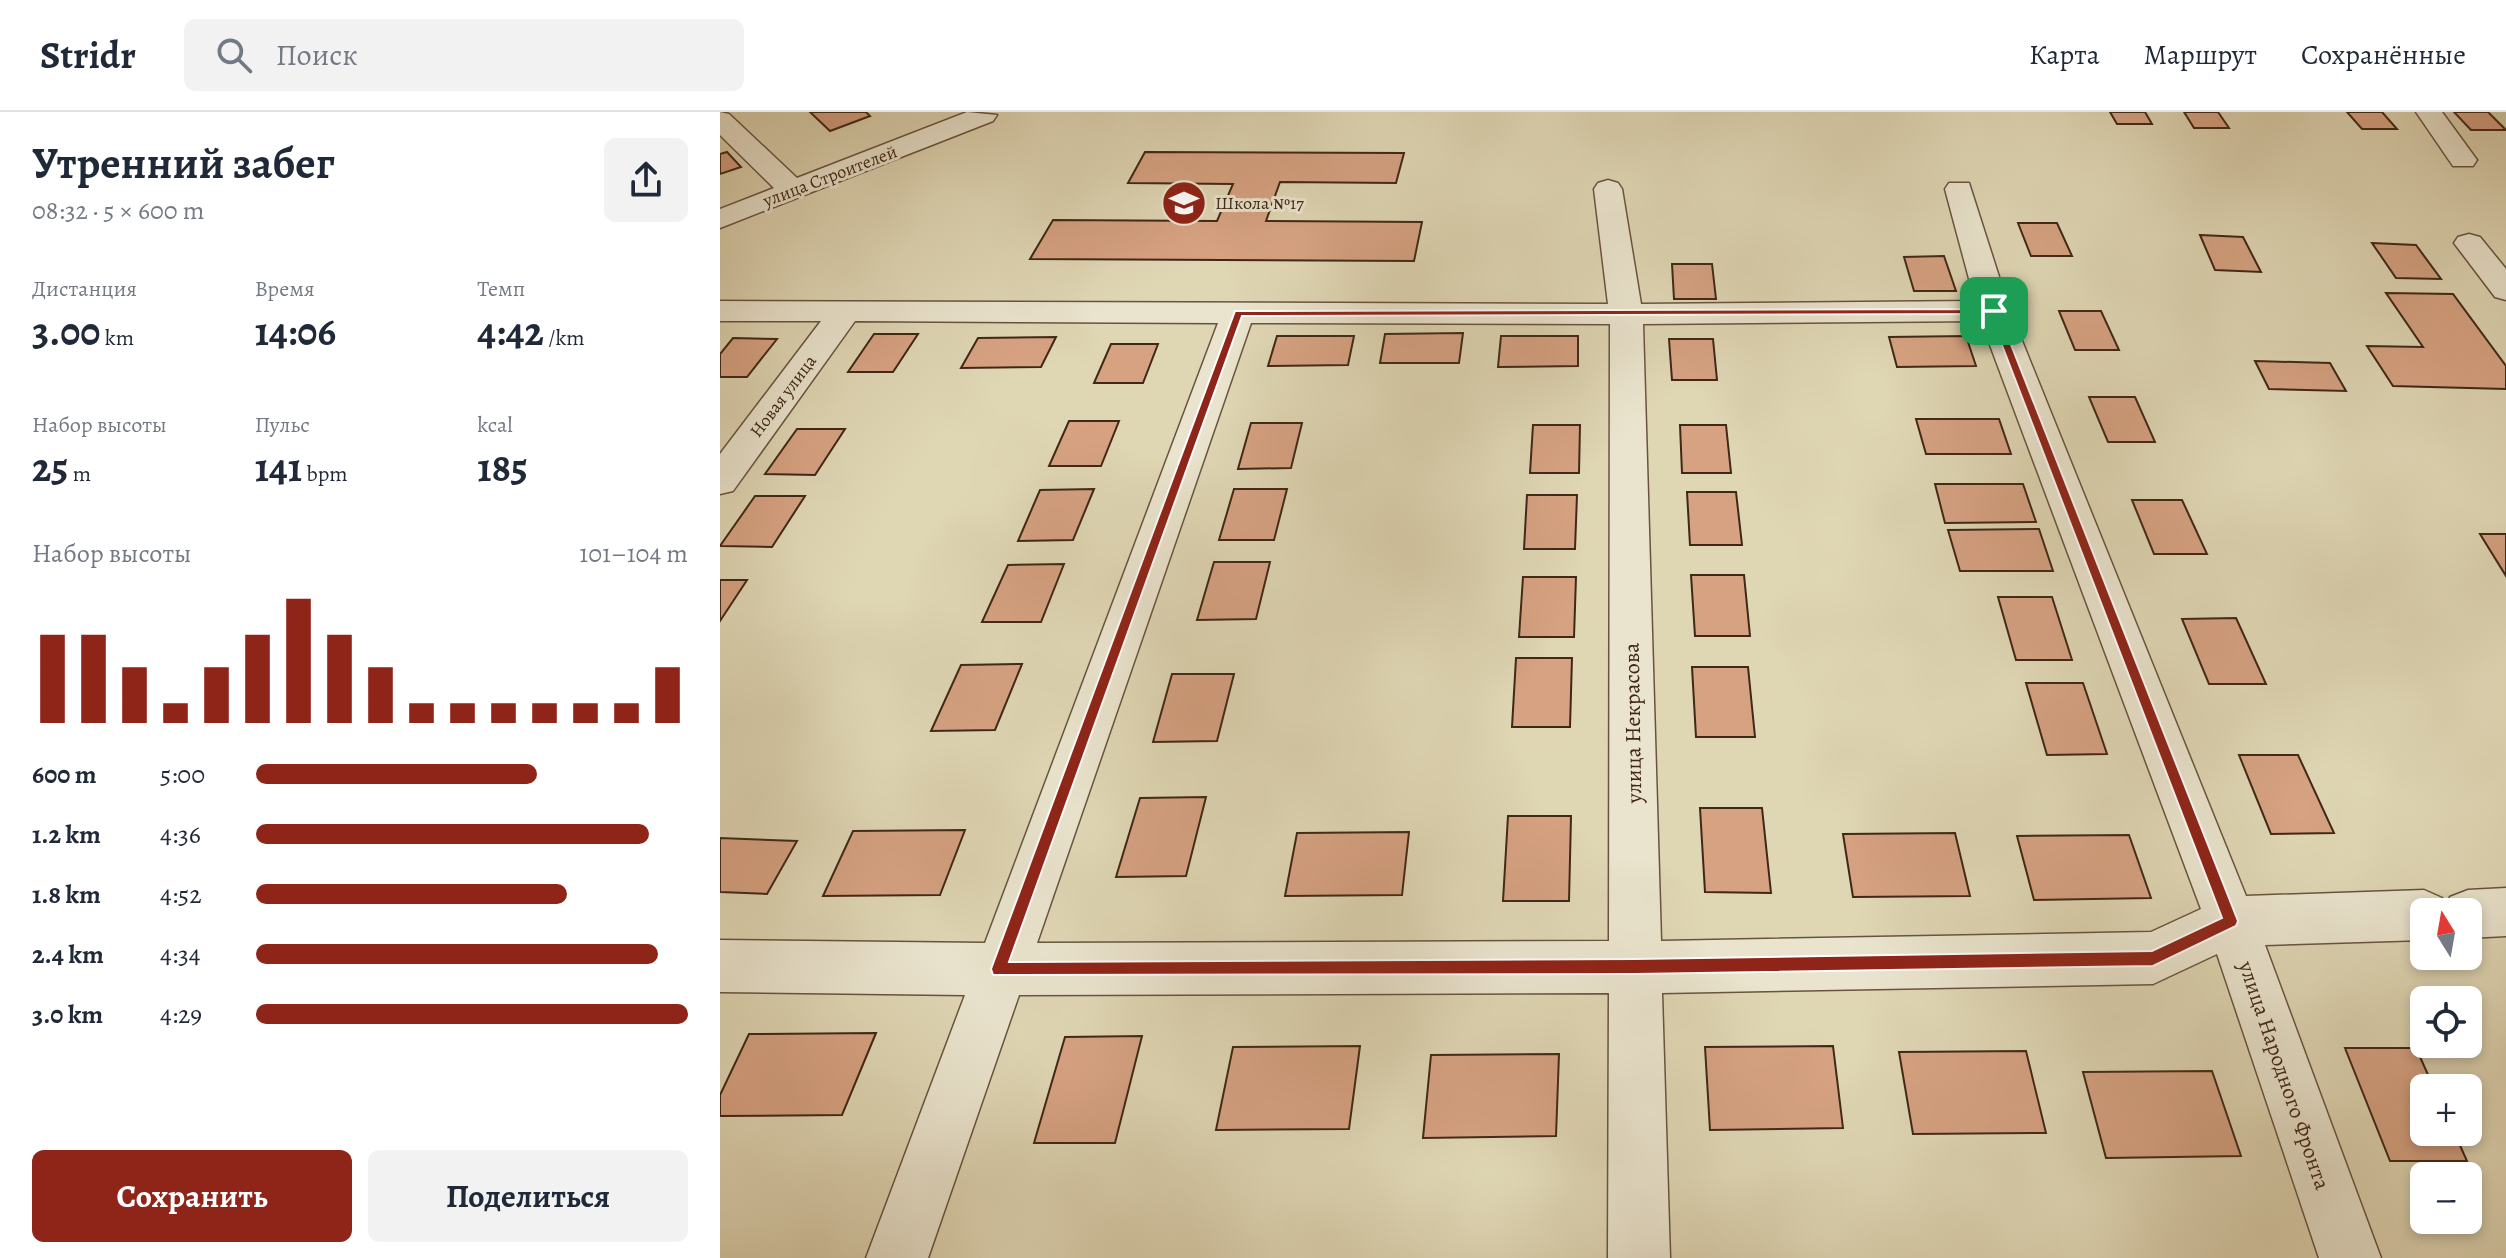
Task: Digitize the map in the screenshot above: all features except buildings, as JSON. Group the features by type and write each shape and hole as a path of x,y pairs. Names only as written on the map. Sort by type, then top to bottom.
{"street":[{"path":"2429,112 2463,160"},
{"name":"улица Строителей","path":"720,219 982,114"},
{"path":"720,120 793,190"},
{"name":"улица Некрасова","path":"1608,189 1626,314 1639,1258"},
{"name":"улица Народного Фронта","path":"1959,189 1994,311 2231,921 2350,1258"},
{"path":"2469,243 2506,290"},
{"path":"720,311 1626,314 1994,311"},
{"name":"Новая улица","path":"720,481 846,311"},
{"path":"897,1258 1238,313"},
{"path":"2482,913 2506,912"},
{"path":"720,966 999,969 1635,967 2153,958 2231,921 2410,915"}],"place":[{"name":"Школа №17","path":"1184,203"}],"route":[{"path":"1994,311 2231,921 2153,958 1635,967 999,969 1238,313 1994,311"}]}
